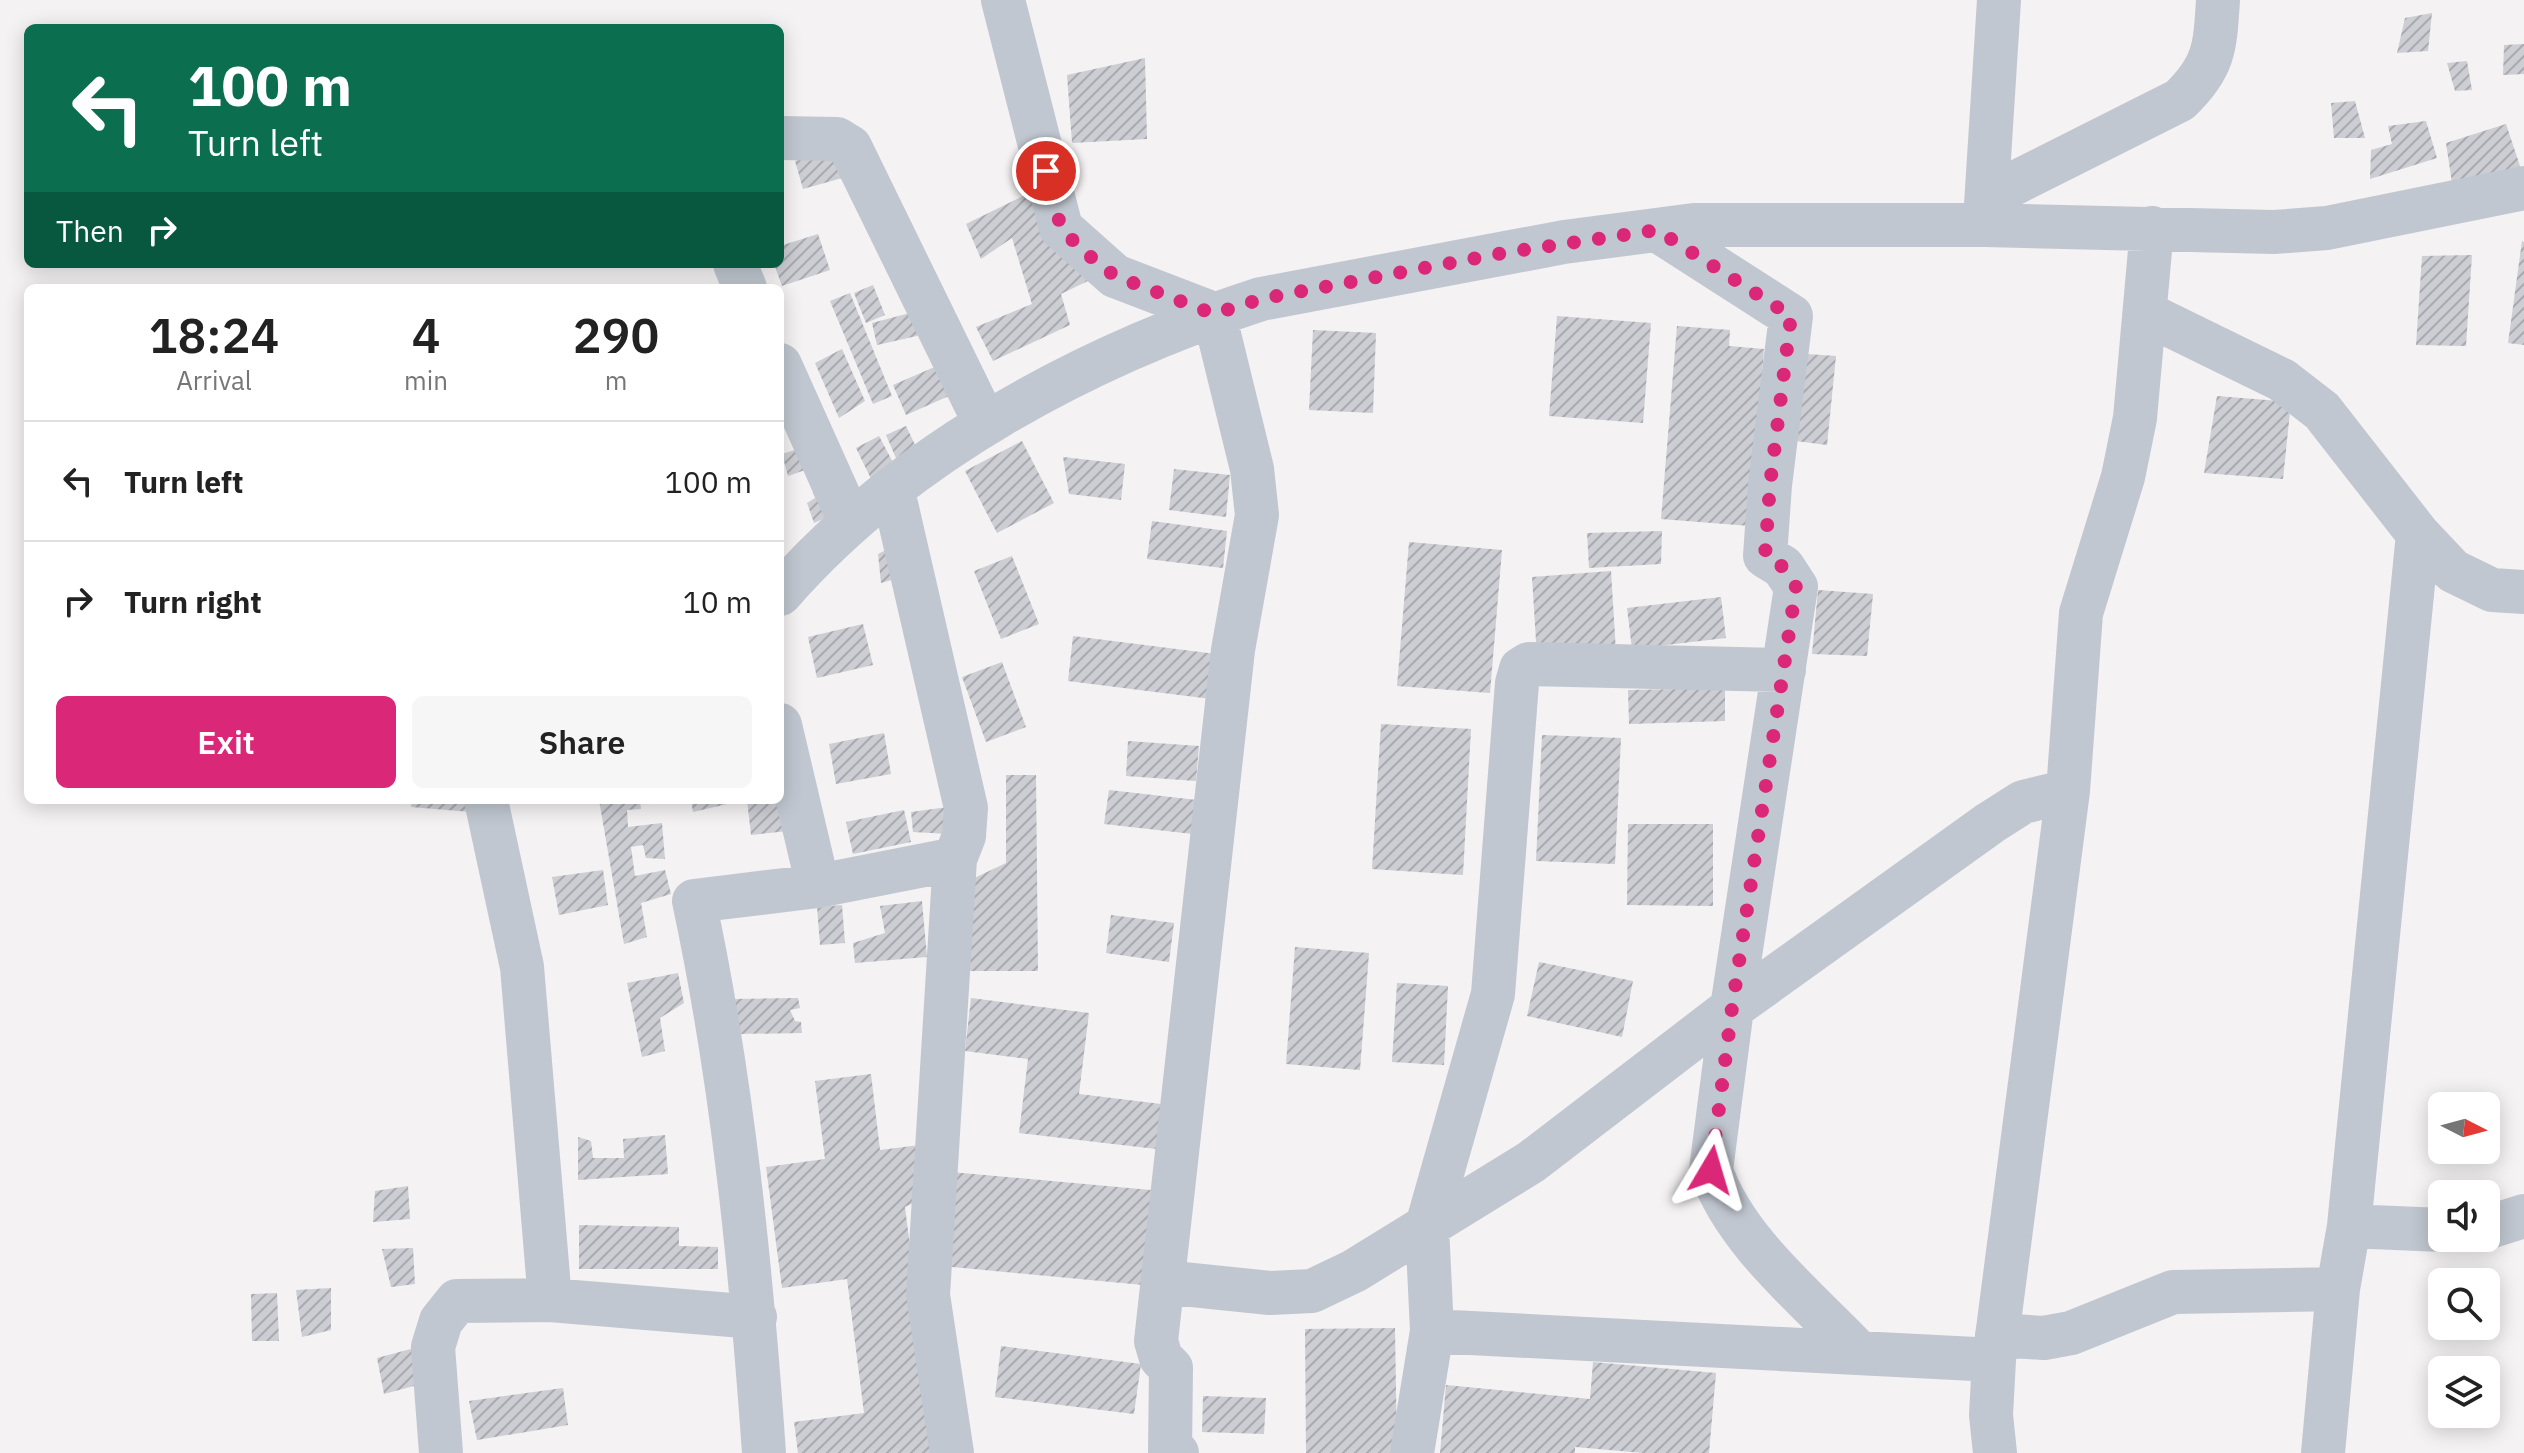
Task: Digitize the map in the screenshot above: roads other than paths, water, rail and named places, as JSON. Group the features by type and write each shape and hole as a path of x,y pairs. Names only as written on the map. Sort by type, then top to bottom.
{"street":[{"path":"1003,0 1061,228 1115,276 1214,314"},
{"path":"1986,211 1999,0"},
{"path":"1986,211 2180,100 2202,79 2214,54 2218,0"},
{"path":"784,138 837,139 850,147 985,423"},
{"path":"784,590 850,521 985,423 1023,400 1214,314 1261,299 1503,253 1694,225 1986,211 2152,228 2274,232 2327,228 2524,188"},
{"path":"1995,1453 1991,1415 1996,1348 2068,791 2081,613 2126,462 2135,418 2152,228"},
{"path":"1657,230 1791,316 1770,485 1765,556 1783,567 1796,587 1732,1008 1711,1170 1719,1195 1740,1228 1859,1353"},
{"path":"2145,313 2282,380 2322,411 2418,534 2453,571 2492,590 2524,592"},
{"path":"1177,1453 1170,1453 1171,1368 1161,1358 1156,1341 1233,650 1257,515 1252,469 1214,314"},
{"path":"784,374 850,521"},
{"path":"893,491 966,808 964,836 955,859 928,1295 952,1453"},
{"path":"2323,1453 2338,1289 2349,1226 2418,534"},
{"path":"1412,1453 1432,1331 1427,1226 1493,994 1517,683 1521,669 1529,664 1784,670"},
{"path":"784,742 818,886"},
{"path":"1163,1282 1270,1293 1312,1291 1354,1271 1531,1162 1732,1008 1990,823 2023,802 2068,791"},
{"path":"487,804 522,967 539,1140 550,1300"},
{"path":"764,1453 755,1317 732,1116 694,901 818,886 955,859"},
{"path":"2500,1224 2524,1216"},
{"path":"2349,1226 2428,1229"},
{"path":"1432,1331 1859,1353 1996,1348 2071,1333 2173,1292 2338,1289"},
{"path":"441,1453 433,1347 441,1321 457,1301 550,1300 755,1317"}]}
